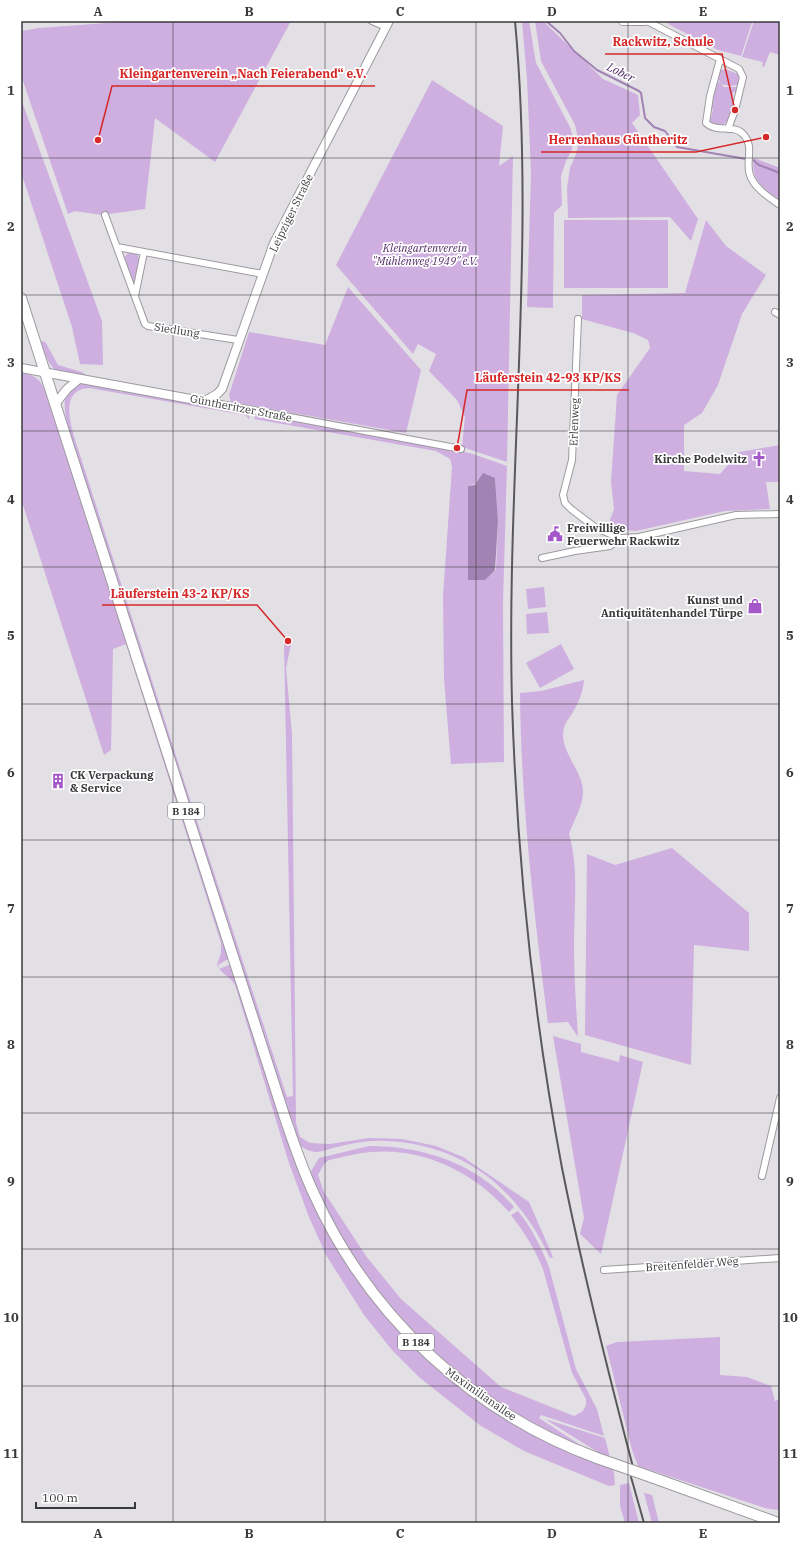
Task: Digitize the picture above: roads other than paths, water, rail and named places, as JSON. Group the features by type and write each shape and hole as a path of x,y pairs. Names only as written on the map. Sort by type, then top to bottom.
{"main road":[{"name":"B 184","path":"21,298 56,403"},
{"name":"Maximilianallee","path":"56,403 300,1161 321,1210 352,1263 388,1312 415,1341 442,1367 505,1413 564,1444 597,1458 778,1523"}],"street":[{"name":"Leipziger Straße","path":"205,401 217,394 222,389 238,340 283,226 388,24 372,21"},
{"path":"623,21 646,21 659,24 739,69 743,77 735,110 728,129"},
{"path":"720,59 710,96 706,123 710,126 738,130 746,138 749,150 749,169 752,180 759,188 780,205"},
{"name":"Siedlung","path":"105,215 142,321 148,326 238,340"},
{"path":"117,248 263,274"},
{"path":"134,298 144,252"},
{"name":"Erlenweg","path":"578,319 572,460 563,499 571,508 596,528 620,538"},
{"name":"Güntheritzer Straße","path":"21,368 461,449"},
{"path":"56,403 67,389 79,379"},
{"path":"542,558 610,546 620,538 639,537 736,515 780,514"},
{"path":"762,1176 780,1098"},
{"name":"Breitenfelder Weg","path":"604,1270 780,1258"}],"waterway":[{"name":"Lober","path":"546,21 560,33 574,51 597,70 639,91 641,93 645,118 654,127 665,131 677,147 746,159"},
{"name":"Lober","path":"753,160 759,165 780,173"}],"railway":[{"path":"515,21 521,106 523,191 522,276 511,617 514,760 522,877 535,994 562,1168 595,1318 633,1467"},
{"path":"631,1477 644,1523"}],"place":[{"name":"Rackwitz, Schule","path":"735,110"},
{"name":"Herrenhaus Güntheritz","path":"766,137"},
{"name":"Kleingartenverein „Nach Feierabend“ e.V.","path":"98,140"},
{"name":"Läuferstein 42-93 KP/KS","path":"457,448"},
{"name":"Kirche Podelwitz","path":"759,459"},
{"name":"Freiwillige Feuerwehr Rackwitz","path":"555,534"},
{"name":"Kunst und Antiquitätenhandel Türpe","path":"755,606"},
{"name":"Läuferstein 43-2 KP/KS","path":"288,641"},
{"name":"CK Verpackung & Service","path":"58,781"}],"park label":[{"name":"Kleingartenverein \"Mühlenweg 1949\" e.V.","path":"425,254"}]}
